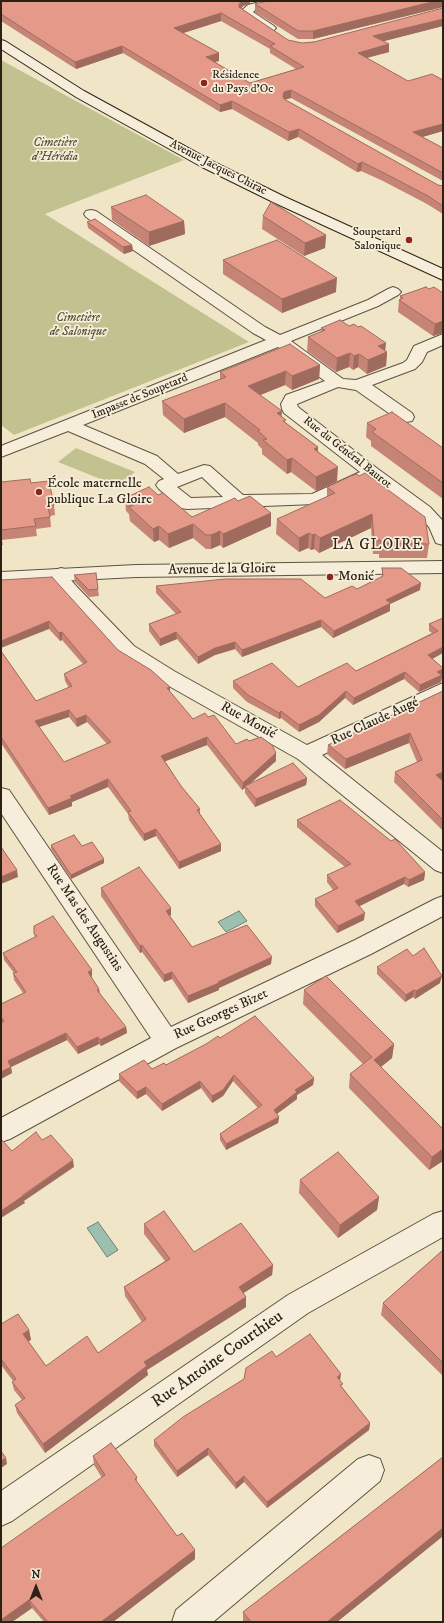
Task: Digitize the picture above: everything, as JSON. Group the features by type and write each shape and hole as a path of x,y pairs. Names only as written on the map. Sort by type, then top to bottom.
{"street":[{"path":"277,1 252,7 248,9 246,13 280,35"},
{"name":"Avenue Jacques Chirac","path":"1,31 85,84 190,142 316,205 443,262"},
{"name":"Avenue Jacques Chirac","path":"1,44 86,97 207,164 280,200 443,276"},
{"path":"91,214 259,330 280,341 337,382 347,385 358,385 409,366 416,359 420,349 443,339"},
{"name":"Impasse de Soupetard","path":"1,452 70,426 280,341 373,303 393,292"},
{"name":"Rue du Général Baurot","path":"337,382 292,400 289,404 290,408 372,473 431,517 443,537"},
{"path":"358,385 366,388 406,418"},
{"path":"70,426 151,460 176,481"},
{"path":"239,501 204,470 165,485 187,504 315,499 372,473"},
{"name":"Avenue de la Gloire","path":"1,578 136,571 443,566"},
{"name":"Rue Monié","path":"61,574 62,581 68,590 127,651 167,676 306,754 443,864"},
{"name":"Rue Claude Augé","path":"306,754 443,690"},
{"name":"Rue Mas des Augustins","path":"1,796 167,1041"},
{"name":"Rue Georges Bizet","path":"1,1131 167,1041 356,950 443,905"},
{"name":"Rue Antoine Courthieu","path":"1,1510 298,1304 443,1224"},
{"path":"188,1622 369,1470"}],"green space":[{"name":"Cimetière de Salonique","path":"1,60 184,160 45,214 249,342 14,435 1,425"},
{"path":"76,448 135,472 118,486 58,462"}],"shaded area":[{"path":"239,911 247,921 226,932 218,922"},
{"path":"98,1222 118,1250 107,1257 87,1228"}],"building":[{"path":"1,1 241,1 239,7 288,40 302,43 314,42 443,8 443,19 373,36 389,44 358,53 408,81 432,74 443,80 443,124 413,132 443,148 443,173 291,90 284,92 283,96 284,99 438,185 443,186 443,206 428,196 362,162 358,164 299,129 289,132 232,101 220,105 122,46 75,62 1,14","holes":["221,13 275,44 270,46 304,67 250,83 206,57 219,53 174,28"]},
{"path":"267,1 436,1 313,31 298,31 255,4"},
{"path":"146,195 184,221 149,232 111,207"},
{"path":"271,202 326,235 305,243 263,216"},
{"path":"95,219 132,245 123,247 87,222"},
{"path":"277,240 337,278 282,299 223,260"},
{"path":"426,287 429,289 434,287 443,293 443,321 435,324 399,300 403,298 400,296"},
{"path":"340,320 349,326 354,324 358,327 361,326 386,343 378,346 387,352 368,360 359,354 354,356 350,353 337,358 308,337 325,330 321,328"},
{"path":"290,344 320,365 292,376 286,371 248,386 282,411 277,413 286,420 283,421 318,447 314,449 338,467 316,477 292,458 287,460 263,440 267,439 258,431 260,430 225,403 184,419 162,401 226,377 220,372"},
{"path":"392,412 443,448 443,483 372,432 376,429 367,423"},
{"path":"365,473 425,517 429,544 381,543 380,540 374,540 372,514 320,538 315,534 312,535 309,533 299,538 277,519 335,493 327,487 351,476 357,474 359,476"},
{"path":"30,479 31,483 49,481 54,505 48,506 50,517 34,519 36,526 1,530 1,482"},
{"path":"149,487 158,495 163,493 192,517 235,498 238,501 250,496 271,513 223,534 220,531 211,535 206,535 193,524 168,534 159,526 153,529 129,507 134,505 125,498"},
{"path":"382,568 401,568 421,583 386,600 391,603 334,631 321,620 242,650 235,642 215,648 198,657 176,632 160,639 149,624 181,612 156,586 225,579 301,579 325,598 352,586 357,589 383,576"},
{"path":"96,573 98,589 89,590 74,575"},
{"path":"52,577 118,650 151,670 170,687 167,688 193,719 205,713 208,717 214,715 236,744 247,739 249,741 261,737 272,745 276,753 243,783 207,737 161,756 181,786 200,809 197,810 221,844 179,862 156,829 144,834 128,812 131,811 108,779 70,796 72,798 48,808 1,737 1,651 36,701 72,686 64,674 87,662 62,632 59,633 49,621 1,641 1,580","holes":["69,710 76,719 86,715 111,742 64,762 35,721"]},
{"path":"443,618 443,647 428,655 443,668 437,672 442,675 420,685 405,672 354,698 346,691 319,715 299,725 281,711 279,713 248,695 233,681 272,663 298,687 347,663 356,671 438,631 429,624"},
{"path":"443,691 443,772 436,775 443,781 443,820 395,772 422,760 410,733 346,759 328,745"},
{"path":"293,763 307,778 256,799 245,786"},
{"path":"340,800 391,841 395,839 425,872 409,880 405,877 355,901 365,913 338,926 315,899 338,888 327,875 351,864 297,820"},
{"path":"74,835 82,846 92,842 104,859 71,875 51,845"},
{"path":"1,847 17,870 1,877"},
{"path":"139,867 171,908 166,911 192,947 247,925 272,957 218,982 219,983 188,996 172,972 164,975 142,945 140,946 101,888"},
{"path":"53,916 92,970 88,972 99,989 97,990 126,1027 100,1040 98,1037 77,1047 66,1033 8,1061 11,1067 1,1072 1,1023 4,1021 1,1017 1,1004 26,992 13,973 17,972 3,953 37,936 34,934 34,926"},
{"path":"424,948 442,976 416,991 414,990 406,995 377,967 407,949 413,956"},
{"path":"326,976 394,1044 374,1060 443,1129 443,1149 432,1157 350,1074 372,1057 304,990"},
{"path":"255,1016 314,1078 295,1090 297,1092 274,1110 279,1117 226,1144 220,1134 262,1105 234,1075 223,1090 212,1096 200,1081 162,1104 146,1087 137,1092 119,1074 144,1060 152,1069 164,1063 166,1065 218,1036 220,1038"},
{"path":"36,1132 42,1140 51,1135 73,1160 1,1211 1,1139 12,1151"},
{"path":"338,1152 379,1197 340,1225 300,1180"},
{"path":"164,1211 194,1252 241,1223 273,1265 239,1287 246,1297 144,1362 147,1366 43,1444 15,1405 25,1398 12,1382 16,1379 1,1359 1,1324 18,1314 29,1330 23,1334 46,1366 87,1336 98,1353 146,1319 124,1287 170,1259 144,1224"},
{"path":"443,1250 443,1363 383,1303"},
{"path":"310,1334 341,1374 337,1377 343,1384 340,1385 370,1423 267,1502 244,1476 236,1483 208,1448 177,1471 154,1440 183,1417 244,1379 246,1368 272,1351 276,1357"},
{"path":"111,1443 137,1477 135,1479 177,1536 182,1533 195,1550 101,1622 48,1622 29,1600 1,1620 1,1548 105,1475 93,1456"},
{"path":"1,1451 6,1458 1,1461"},
{"path":"443,1457 443,1528 327,1622 251,1622 243,1612"}],"place":[{"name":"Résidence du Pays d'Oc","path":"204,83"},
{"name":"Soupetard Salonique","path":"409,240"},
{"name":"École maternelle publique La Gloire","path":"39,492"},
{"name":"Monié","path":"330,577"}],"district":[{"name":"LA GLOIRE","path":"378,546"}],"park label":[{"name":"Cimetière d'Hérédia","path":"55,151"}]}
